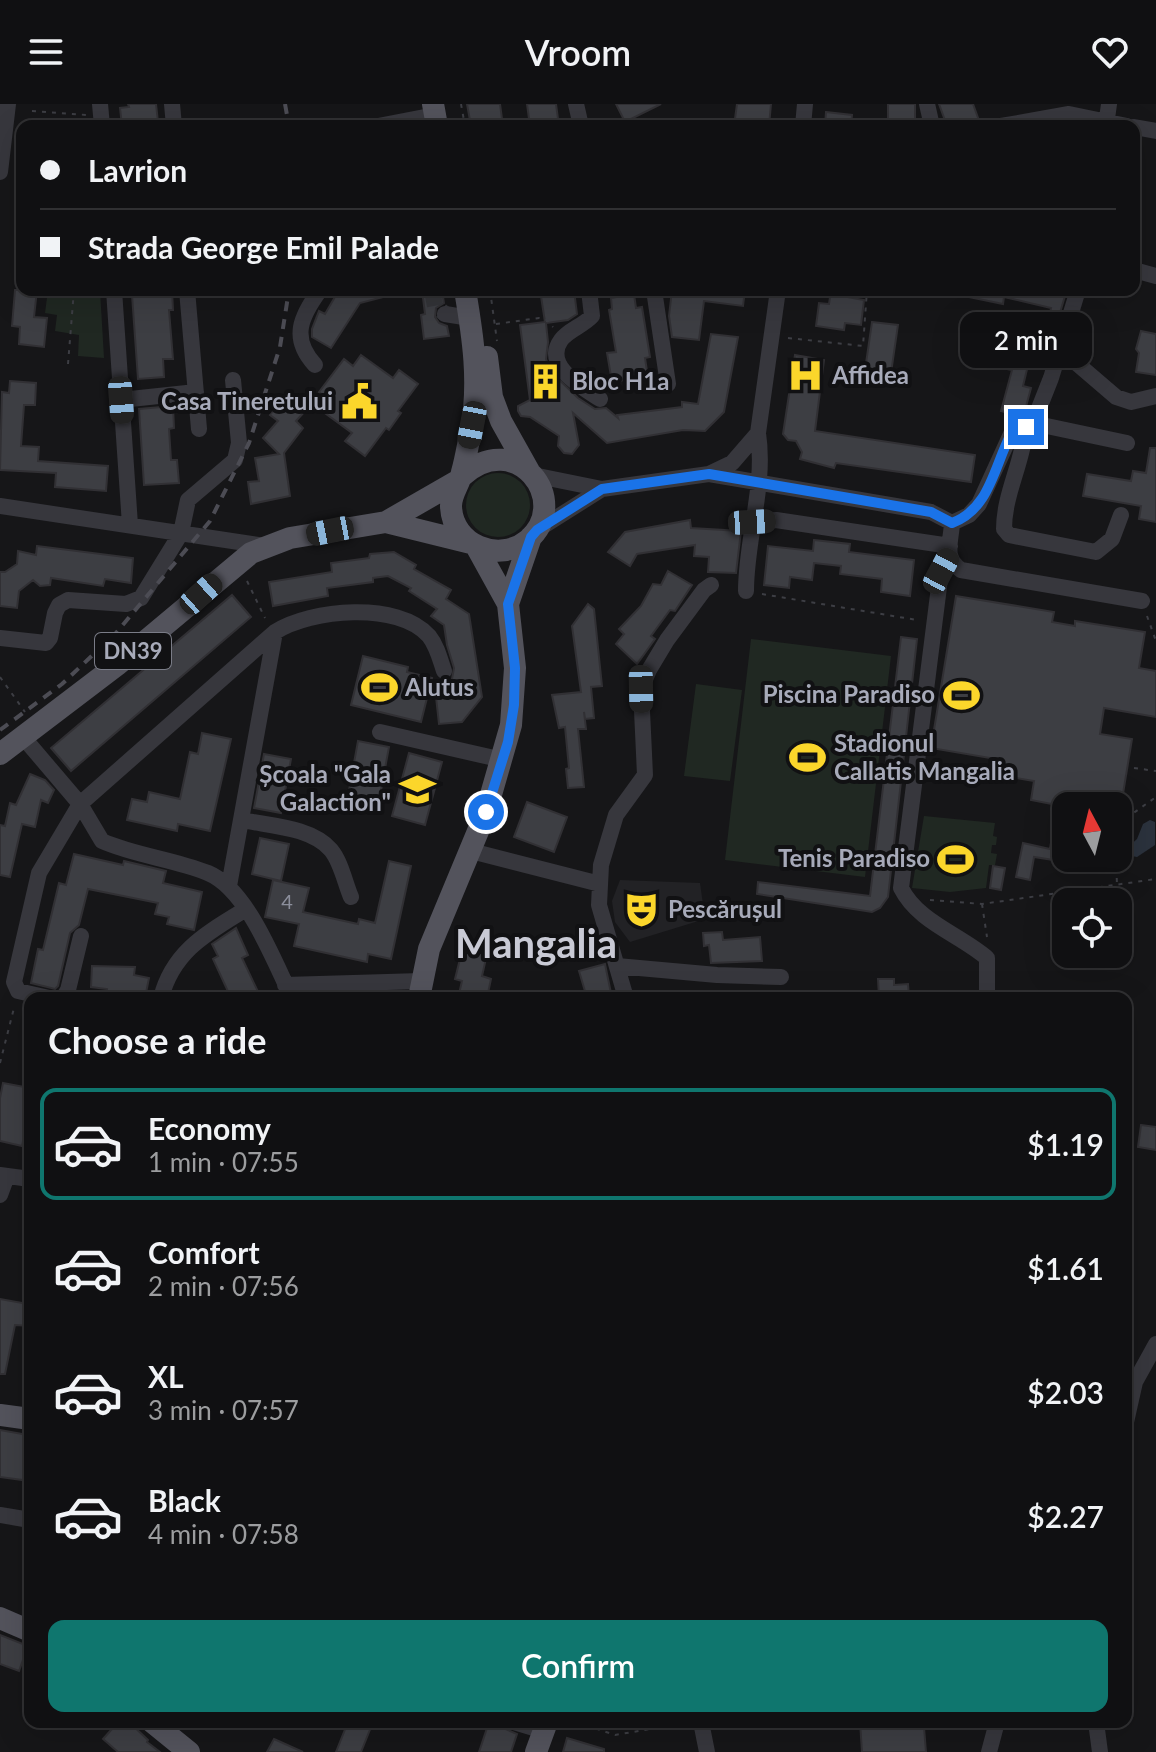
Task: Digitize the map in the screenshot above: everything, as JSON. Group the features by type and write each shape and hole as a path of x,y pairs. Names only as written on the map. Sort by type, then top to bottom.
{"main road":[{"path":"420,989 429,949 471,851 503,760 514,705 515,668 508,604 474,545 461,533 451,507 460,478 475,400 475,364 466,296"},
{"path":"479,296 492,397 501,421 540,487 544,502 543,517 508,604"},
{"path":"386,522 487,460 502,459 516,463 531,473"},
{"path":"386,522 488,550 511,549 534,534"},
{"name":"DN39","path":"0,754 117,665 238,562 265,546 290,538 386,522"},
{"path":"0,1415 24,1418"},
{"path":"0,1618 24,1628"},
{"path":"159,1728 183,1750"}],"street":[{"path":"0,172 8,104"},
{"path":"1035,120 1069,114 1091,120"},
{"path":"412,120 441,115"},
{"path":"114,296 130,525"},
{"path":"188,296 199,429"},
{"path":"315,365 306,355 300,326 306,309 316,296"},
{"path":"590,296 592,316 562,338 557,349 561,368 600,399"},
{"path":"655,296 668,384"},
{"path":"746,591 752,522 760,482 758,433 777,296"},
{"path":"1076,296 1060,349 1030,424 1004,516 1004,529 1009,535 1096,552 1112,539 1121,515"},
{"path":"445,314 470,318"},
{"path":"1060,349 1116,397 1131,402 1156,396"},
{"path":"0,638 42,645 50,638 59,605 68,600 133,603 141,598 181,533 188,500 235,460 238,451 233,380"},
{"path":"121,400 196,392"},
{"path":"952,523 969,515 979,504 1011,434 1030,424 1127,443"},
{"path":"531,473 602,489 709,474 721,470 742,455 758,433"},
{"path":"709,474 931,512 952,523"},
{"path":"534,534 602,489"},
{"path":"0,506 265,546"},
{"path":"752,522 776,520 949,551"},
{"path":"952,523 951,564 961,570 1142,601"},
{"path":"949,551 941,571 901,888 917,912 972,945 987,958 987,992"},
{"path":"624,992 599,905 601,865 616,815 645,775 641,689 667,640 711,585"},
{"path":"24,992 18,991 14,982 39,873 80,804 275,632 302,619 321,616 367,613 400,616 418,626 429,637 444,671"},
{"path":"229,886 275,632"},
{"path":"29,732 102,841 207,872 229,886 246,909 288,991 420,989"},
{"path":"380,732 503,760"},
{"path":"242,820 301,832 321,842 333,852 351,897"},
{"path":"471,851 600,884"},
{"path":"163,992 167,976 179,959 200,939 246,909"},
{"path":"67,992 81,936"},
{"path":"617,966 781,977"},
{"path":"0,1195 3,1176 24,1178"},
{"path":"1132,1395 1135,1382 1156,1344"},
{"path":"0,1515 24,1519"},
{"path":"702,1728 707,1752"},
{"path":"989,1752 995,1728"},
{"path":"1097,1728 1100,1752"}],"path":[{"path":"32,111 101,115"},
{"path":"68,364 74,296"},
{"path":"772,336 863,346 867,296"},
{"path":"495,324 547,320 562,338"},
{"path":"238,562 267,623 275,632"},
{"path":"746,591 934,623"},
{"path":"1142,601 1156,641"},
{"path":"0,677 29,732"},
{"path":"1134,768 1156,771"},
{"path":"1132,814 1156,797"},
{"path":"1117,872 1117,885"},
{"path":"905,897 982,904 1156,879"},
{"path":"982,904 988,940 987,958"},
{"path":"0,1063 18,991"},
{"path":"595,1728 615,1735 655,1728"}],"shaded area":[{"path":"47,296 100,296 104,358 78,356 79,335 55,331 57,315 45,313"},
{"path":"498,473 510,475 521,482 528,493 528,517 521,528 510,535 498,537 486,535 475,528 468,517 466,505 468,493 475,482 486,475"},
{"name":"Stadionul Callatis Mangalia","path":"751,639 891,656 865,877 725,860"},
{"path":"696,684 742,690 730,781 684,776"},
{"name":"Tenis Paradiso","path":"924,816 995,823 993,836 997,837 996,845 992,845 991,853 997,854 995,865 989,865 986,888 950,892 912,888"},
{"path":"1150,820 1155,822 1155,845 1137,857 1132,856 1132,844 1143,824"},
{"path":"620,880 700,883 705,919 630,942 615,922 612,901"}],"building":[{"path":"128,104 156,104 158,120 121,120 120,108 129,107"},
{"path":"467,104 500,104 502,120 470,120"},
{"path":"527,104 556,104 558,120 529,120"},
{"path":"616,104 661,104 629,120 624,120"},
{"path":"737,104 771,104 770,120 735,120"},
{"path":"888,104 915,104 915,120 888,120"},
{"path":"939,104 973,104 979,120 945,120"},
{"path":"826,112 852,115 852,120 825,120"},
{"path":"15,290 16,296 36,296 34,317 47,318 44,347 19,344 20,327 12,326"},
{"path":"132,296 172,296 173,310 169,310 173,359 163,359 164,377 138,379"},
{"path":"336,296 387,296 360,303 331,348 312,337 319,311 325,314"},
{"path":"423,296 443,296 444,303 436,308 435,317 447,326 449,336 424,339 421,315 425,314"},
{"path":"541,296 575,296 577,314 568,320 546,323 546,359 551,372 578,398 595,409 606,408 618,418 617,415 682,407 682,402 698,404 711,334 738,337 724,412 705,431 683,430 607,443 573,413 579,445 572,454 564,453 558,446 559,436 530,417 521,416 518,411 518,406 530,400 520,325 545,322"},
{"path":"634,296 636,308 642,307 650,357 645,358 647,371 642,372 643,377 612,382 607,353 616,352 609,310 612,309 611,298"},
{"path":"671,296 744,296 743,306 704,301 699,340 672,337 669,316"},
{"path":"830,296 864,300 861,325 845,323 844,330 816,326 819,303 829,304"},
{"path":"964,296 1065,296 1059,316 1050,314 1051,308 1004,297 1003,304"},
{"path":"872,322 898,325 890,380 864,377"},
{"path":"1141,331 1156,334 1156,375 1136,372 1139,353 1136,349"},
{"path":"989,348 1030,357 1023,386 1031,388 1024,414 1020,416 1001,411 1012,370 986,365"},
{"name":"Casa Tineretului","path":"361,355 393,378 399,370 418,384 398,411 401,413 389,430 386,428 365,456 345,441 352,433 318,408 326,398 319,392 344,359 353,366"},
{"path":"795,355 824,360 815,431 975,455 971,482 836,463 834,468 800,459 802,452 796,441 788,440 783,434"},
{"path":"10,381 36,383 35,405 24,405 21,446 39,447 38,461 108,466 106,491 55,487 56,473 0,470 2,392 9,393"},
{"path":"287,393 306,410 296,421 303,428 284,453 290,496 251,504 248,482 259,481 255,458 279,454 263,438 278,421 270,415"},
{"path":"173,406 174,428 169,429 171,460 177,460 179,483 144,485 139,409"},
{"path":"1150,448 1156,448 1156,522 1139,519 1141,506 1083,496 1087,474 1131,481 1133,471 1146,473"},
{"path":"690,520 691,528 741,531 736,573 708,572 709,557 694,556 695,545 637,554 630,566 608,552 625,532"},
{"path":"814,540 850,544 849,552 914,560 910,596 881,592 882,579 840,574 841,566 814,563 812,580 790,577 789,588 764,585 768,546 813,551"},
{"path":"37,546 133,558 131,583 105,579 103,586 51,578 50,585 40,586 33,580 19,591 17,608 0,606 0,572 17,564 18,551 36,555"},
{"path":"394,552 416,565 414,569 451,590 446,599 469,614 482,697 462,722 439,724 436,697 454,697 454,668 444,625 431,616 437,609 409,591 411,588 388,576 373,578 373,582 327,588 328,596 273,606 269,582 332,572 331,563"},
{"path":"668,571 692,585 675,611 670,610 651,636 655,639 637,664 616,644 624,634 619,629 641,606 653,584 661,585"},
{"path":"232,595 251,617 71,771 51,748"},
{"path":"956,596 1054,612 1052,622 1075,626 1075,621 1145,632 1139,668 1156,671 1156,717 1104,708 1100,734 1132,739 1123,792 1052,792 1052,804 1031,800 1034,781 999,775 1002,760 931,748"},
{"path":"588,604 594,609 602,686 591,687 594,718 585,719 584,712 586,729 578,729 584,787 568,788 565,727 559,728 552,695 581,692 572,626"},
{"path":"901,637 917,639 888,897 880,908 872,912 757,894 758,882 870,896"},
{"name":"Alutus","path":"363,656 408,667 407,672 432,678 421,722 351,705"},
{"path":"202,733 231,739 210,831 178,824 177,831 127,820 132,799 147,802 149,792 180,799 190,752 198,754"},
{"path":"358,741 389,747 377,812 346,807"},
{"name":"Școala \"Gala Galaction\"","path":"409,753 442,762 425,825 392,816"},
{"path":"264,754 291,759 281,813 254,808"},
{"path":"30,774 45,780 54,790 48,803 41,800 35,827 22,824 10,877 0,875 0,825 5,826 10,803 16,805"},
{"path":"527,802 567,817 554,852 514,837"},
{"path":"1052,836 1052,860 1034,857 1030,880 1016,877 1023,843 1050,849"},
{"path":"260,838 289,844 281,881 252,874"},
{"path":"74,854 166,871 163,883 202,892 194,930 167,924 169,917 155,914 158,903 88,889 79,925 70,933 58,986 55,989 31,983 38,949 43,950 59,883 66,885"},
{"path":"389,861 411,866 391,959 368,954 367,962 294,946 299,924 265,917 273,880 309,888 303,912 358,924 359,919 375,923"},
{"path":"993,866 1005,868 1001,890 990,888"},
{"path":"236,928 248,955 242,958 258,992 228,992 213,959 218,956 212,944"},
{"path":"722,932 723,940 760,937 762,961 711,963 709,945 704,946 703,933"},
{"path":"463,947 487,954 482,976 491,979 488,992 459,992 462,981 455,979"},
{"path":"605,964 611,992 585,992 579,971"},
{"path":"92,966 135,967 134,975 149,978 146,992 107,992 107,989 91,987"},
{"path":"878,979 894,979 894,985 908,984 909,992 879,992"},
{"path":"3,1083 24,1087 22,1146 0,1141"},
{"path":"1141,1125 1156,1127 1156,1150 1138,1147"},
{"path":"0,1299 24,1303 24,1326 15,1325 5,1374 0,1374"},
{"path":"0,1430 24,1434 24,1480 0,1477"},
{"path":"0,1635 24,1644 19,1671 0,1664"},
{"path":"135,1728 160,1752 118,1752 103,1739 112,1729"},
{"path":"346,1728 371,1728 361,1752 336,1752"},
{"path":"487,1728 503,1728 517,1734 511,1752 479,1752"},
{"path":"860,1728 924,1728 926,1752 862,1752"},
{"path":"567,1738 604,1749 604,1752 563,1752"},
{"path":"274,1739 303,1752 267,1752"}],"tunnel":[{"path":"433,296 435,306 445,314"}],"railway":[{"path":"285,104 288,120"},
{"path":"0,730 62,684 116,633 210,521 249,443 280,347 288,296"}],"place":[{"name":"Affidea","path":"806,376"},
{"name":"Bloc H1a","path":"546,382"},
{"name":"Casa Tineretului","path":"359,402"},
{"name":"Alutus","path":"379,688"},
{"name":"Piscina Paradiso","path":"961,695"},
{"name":"Stadionul Callatis Mangalia","path":"808,758"},
{"name":"Școala \"Gala Galaction\"","path":"417,789"},
{"name":"Tenis Paradiso","path":"956,859"},
{"name":"Pescărușul","path":"642,910"}],"district":[{"name":"Mangalia","path":"536,944"}],"route":[{"path":"486,812 508,742 514,705 515,668 508,604 531,537 537,530 602,489 709,474 931,512 944,516 952,523 969,515 979,504 988,491 1011,434 1026,427"}]}
